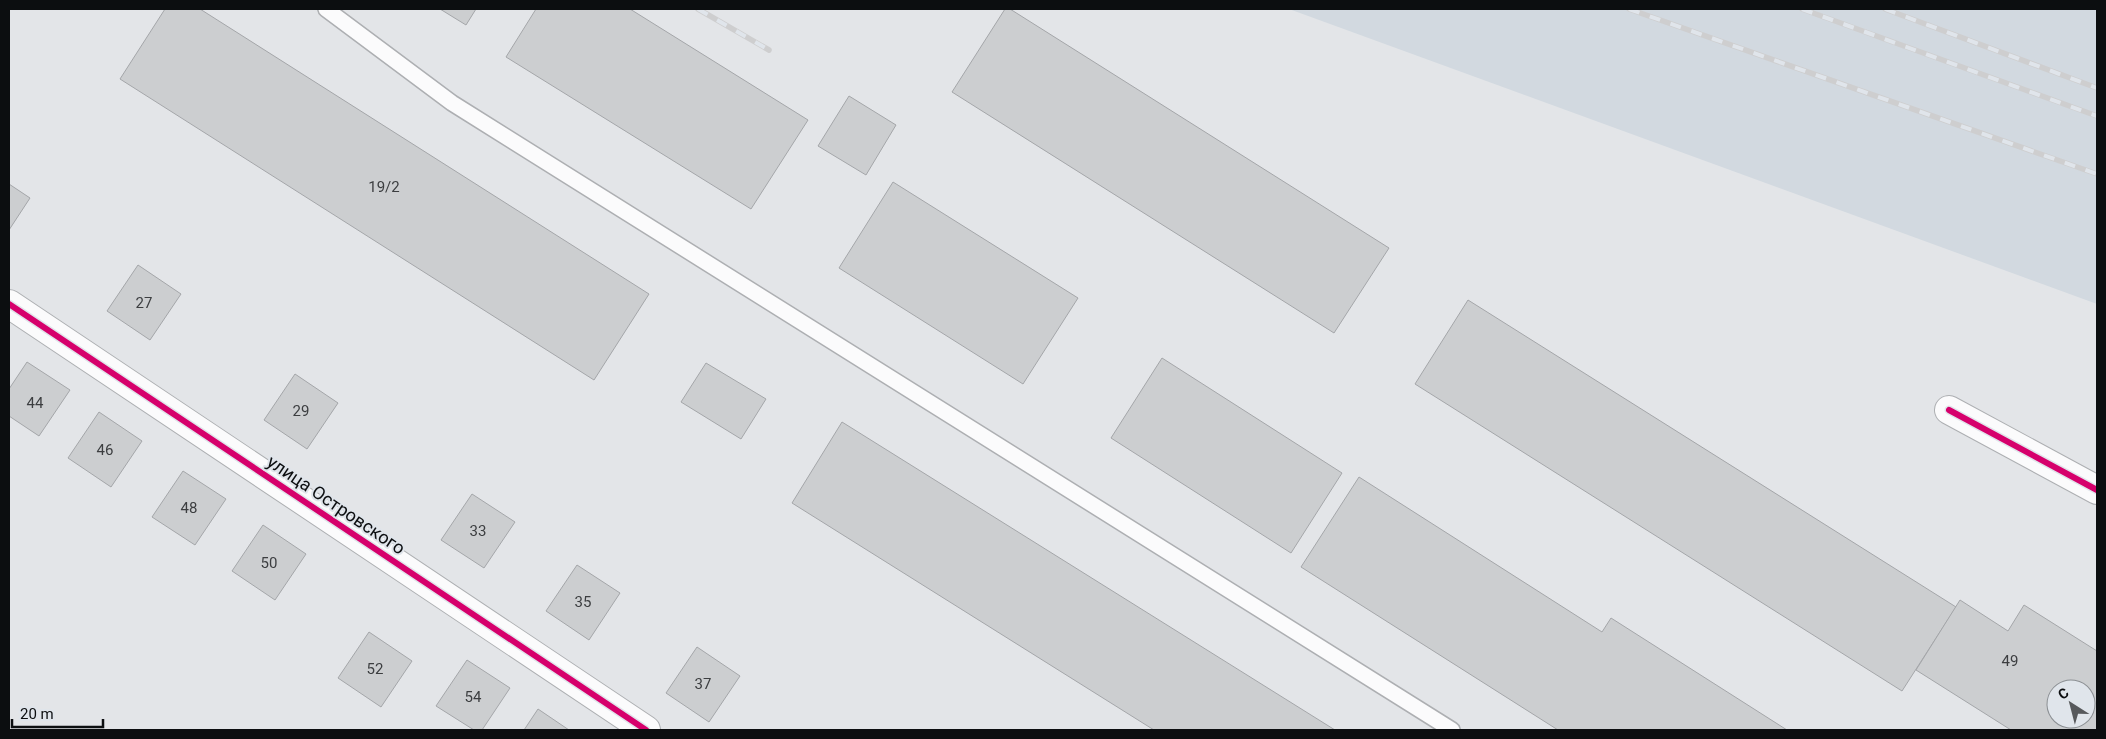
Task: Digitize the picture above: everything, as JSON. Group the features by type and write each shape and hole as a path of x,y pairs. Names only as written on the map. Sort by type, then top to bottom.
{"street":[{"name":"улица Островского","path":"9,304 646,730"},
{"path":"1949,410 2097,490"}],"lane":[{"path":"326,9 452,103 1452,730"}],"shaded area":[{"path":"1289,9 2097,9 2097,304"}],"building":[{"path":"165,9 200,9 649,294 594,380 120,79"},
{"path":"440,9 476,9 466,25"},
{"path":"536,9 630,9 808,120 751,209 506,57"},
{"path":"1005,9 1010,9 1389,248 1334,333 952,92"},
{"path":"849,96 896,125 866,175 818,146"},
{"path":"893,182 1078,298 1023,384 839,268"},
{"path":"9,184 30,198 9,230"},
{"path":"138,265 181,294 150,340 107,311"},
{"path":"1468,300 1956,607 1902,691 1415,384"},
{"path":"1162,358 1342,473 1291,553 1111,438"},
{"path":"27,362 70,390 39,436 9,416 9,389"},
{"path":"706,363 766,399 741,439 681,402"},
{"path":"295,374 338,403 307,449 264,420"},
{"path":"99,412 142,441 111,487 68,458"},
{"path":"842,422 1335,730 1154,730 792,503"},
{"path":"183,471 226,499 195,545 152,517"},
{"path":"1359,477 1602,632 1611,618 1787,730 1558,730 1301,567"},
{"path":"472,494 515,522 484,568 441,540"},
{"path":"263,525 306,554 275,600 232,571"},
{"path":"577,565 620,593 589,640 546,611"},
{"path":"1960,600 2008,631 2024,605 2097,651 2097,730 2011,730 1916,670"},
{"path":"369,632 412,661 381,707 338,678"},
{"path":"697,647 740,676 709,722 666,693"},
{"path":"467,660 510,688 482,730 474,730 436,706"},
{"path":"538,709 569,730 524,730"}],"railway":[{"path":"698,9 769,50"},
{"path":"1629,9 2097,174"},
{"path":"1802,9 2097,116"},
{"path":"1885,9 2097,88"}],"cycle path":[{"path":"9,304 646,730"},
{"path":"1949,410 2097,490"}]}
